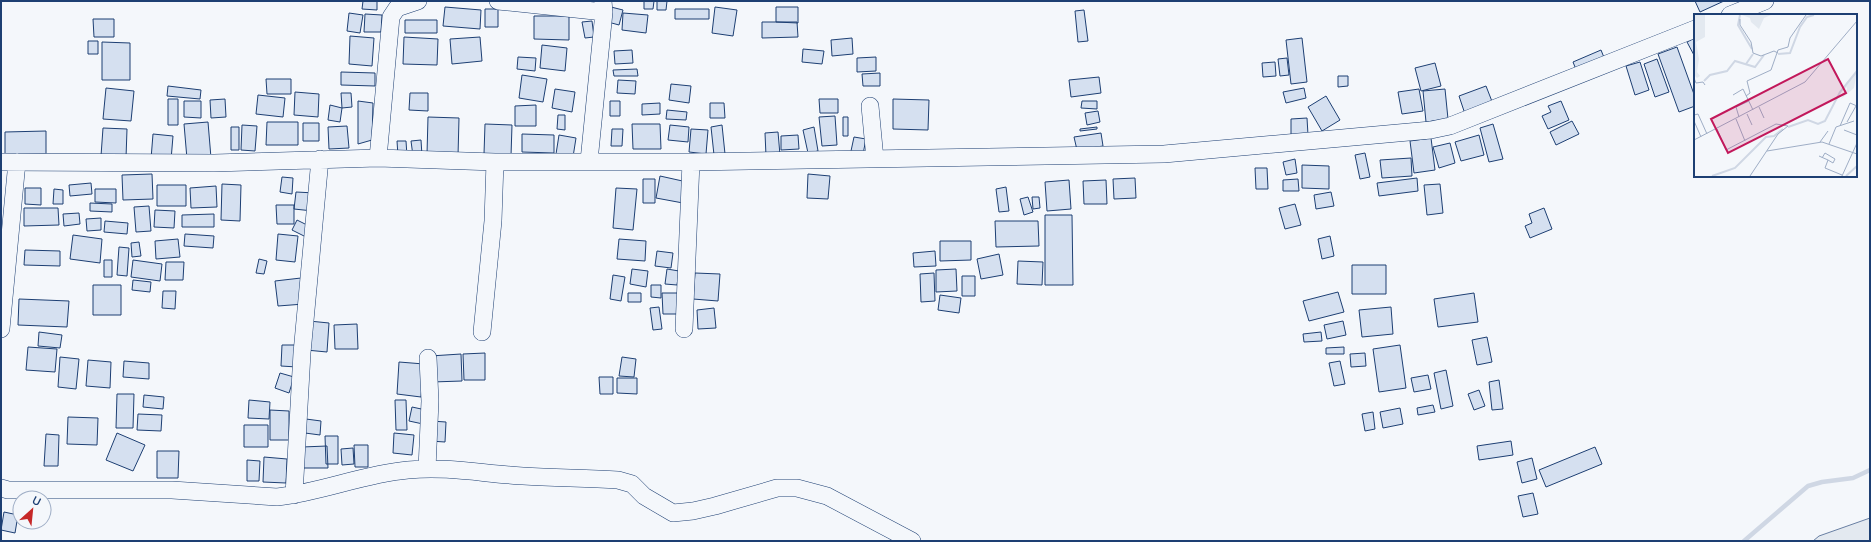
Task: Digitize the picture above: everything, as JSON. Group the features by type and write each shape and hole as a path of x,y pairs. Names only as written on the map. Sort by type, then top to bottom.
{"street":[{"path":"378,158 391,17 397,8 418,1"},
{"path":"498,1 604,7 589,161"},
{"path":"1732,14 1765,1"},
{"path":"1,329 9,162 214,163 378,158 495,162 691,162 1164,154 1431,130 1465,122 1694,29"},
{"path":"870,106 875,160"},
{"path":"294,495 302,353 320,159"},
{"path":"482,332 493,221 495,162"},
{"path":"684,329 691,162"},
{"path":"428,358 430,401 428,469"},
{"path":"1,488 8,490 172,490 277,497 294,495 371,475 428,469 465,470 523,476 618,480 632,484 644,496 673,513 693,511 715,506 777,488 797,488 827,496 912,541"}],"shaded area":[{"path":"1870,518 1870,541 1813,541 1819,536"}],"building":[{"path":"363,1 377,1 377,10 362,9"},
{"path":"644,1 654,1 653,9 644,9"},
{"path":"657,1 667,1 666,10 657,10"},
{"path":"1695,1 1724,1 1700,12"},
{"path":"445,7 481,10 480,29 443,26"},
{"path":"611,7 623,10 619,25 608,22"},
{"path":"715,7 737,10 733,36 712,33"},
{"path":"776,7 798,7 798,23 776,22"},
{"path":"485,9 498,9 498,27 485,27"},
{"path":"675,9 709,9 709,19 675,19"},
{"path":"1084,10 1088,41 1078,42 1075,11"},
{"path":"349,13 363,15 360,33 347,31"},
{"path":"623,13 648,15 646,33 622,30"},
{"path":"365,14 382,15 381,32 364,32"},
{"path":"534,16 569,16 569,40 534,39"},
{"path":"93,19 114,19 114,37 94,37"},
{"path":"405,20 437,20 437,33 405,33"},
{"path":"592,21 594,37 585,38 582,22"},
{"path":"762,22 797,22 798,37 762,38"},
{"path":"350,36 374,38 372,66 349,64"},
{"path":"404,37 438,39 437,65 403,64"},
{"path":"480,37 482,61 452,64 450,39"},
{"path":"852,38 853,54 832,56 831,40"},
{"path":"1302,38 1307,82 1291,84 1286,40"},
{"path":"1694,38 1694,55 1687,42"},
{"path":"88,41 98,41 98,54 88,54"},
{"path":"102,42 130,43 130,80 102,80"},
{"path":"542,45 567,48 565,71 540,68"},
{"path":"1677,47 1694,94 1694,106 1679,112 1658,54"},
{"path":"803,49 824,51 822,64 802,62"},
{"path":"632,50 633,63 615,64 614,51"},
{"path":"1601,50 1605,60 1577,72 1573,62"},
{"path":"518,57 536,58 535,71 517,69"},
{"path":"876,57 876,71 857,72 857,58"},
{"path":"1287,58 1289,75 1280,76 1278,59"},
{"path":"1657,59 1669,92 1655,97 1644,64"},
{"path":"1275,62 1276,76 1263,77 1262,63"},
{"path":"1640,62 1649,90 1635,95 1626,66"},
{"path":"1435,63 1441,86 1421,91 1415,68"},
{"path":"637,69 638,76 614,76 613,70"},
{"path":"341,72 375,73 375,86 341,85"},
{"path":"880,73 880,86 863,86 862,74"},
{"path":"522,75 547,79 543,102 519,98"},
{"path":"1338,76 1348,76 1348,86 1338,87"},
{"path":"1099,77 1101,93 1071,97 1069,80"},
{"path":"266,79 291,79 291,94 267,94"},
{"path":"618,80 636,81 635,94 617,93"},
{"path":"671,84 691,86 689,103 669,100"},
{"path":"168,86 201,90 200,99 167,96"},
{"path":"1486,86 1493,104 1465,114 1459,96"},
{"path":"106,88 134,91 131,121 103,119"},
{"path":"1304,88 1306,98 1286,103 1283,92"},
{"path":"555,89 575,92 572,112 552,108"},
{"path":"1419,89 1423,111 1402,114 1398,92"},
{"path":"1445,89 1448,119 1426,122 1423,91"},
{"path":"295,92 319,94 318,117 294,115"},
{"path":"341,93 351,93 352,107 342,108"},
{"path":"410,93 428,93 428,111 409,110"},
{"path":"258,95 285,98 283,117 256,114"},
{"path":"1326,96 1340,120 1322,131 1308,107"},
{"path":"168,99 178,99 178,125 168,125"},
{"path":"225,99 226,117 211,118 210,100"},
{"path":"819,99 838,99 838,113 820,113"},
{"path":"893,99 929,100 928,130 893,129"},
{"path":"184,101 201,101 201,118 184,117"},
{"path":"358,101 373,103 372,140 358,144"},
{"path":"610,101 620,101 620,116 610,116"},
{"path":"1082,101 1097,101 1097,109 1081,108"},
{"path":"1561,101 1569,120 1548,129 1542,116 1551,112 1548,106"},
{"path":"660,103 660,114 642,115 642,104"},
{"path":"710,103 724,103 725,118 710,118"},
{"path":"330,105 342,108 340,122 328,120"},
{"path":"536,105 536,126 515,126 515,106"},
{"path":"667,110 687,112 686,120 666,119"},
{"path":"1098,111 1100,122 1087,125 1085,113"},
{"path":"558,115 565,115 565,130 557,129"},
{"path":"835,116 837,145 822,146 819,117"},
{"path":"428,117 459,118 458,156 427,154"},
{"path":"843,117 848,117 848,136 843,136"},
{"path":"1307,118 1308,135 1291,136 1291,119"},
{"path":"1572,121 1579,134 1556,145 1550,132"},
{"path":"208,122 211,158 187,159 184,124"},
{"path":"267,122 298,122 298,145 266,145"},
{"path":"303,123 319,123 319,141 303,141"},
{"path":"485,124 512,125 511,156 484,154"},
{"path":"632,124 660,124 661,149 633,149"},
{"path":"1493,124 1503,159 1489,162 1480,128"},
{"path":"242,125 257,126 255,151 241,150"},
{"path":"670,125 689,127 688,142 668,140"},
{"path":"722,125 725,154 714,155 711,127"},
{"path":"347,126 349,148 329,149 328,127"},
{"path":"231,127 239,127 239,150 231,150"},
{"path":"814,127 818,151 808,153 803,130"},
{"path":"1097,127 1097,129 1080,131 1080,129"},
{"path":"103,128 127,129 126,158 101,156"},
{"path":"612,129 623,129 622,146 611,146"},
{"path":"691,129 708,130 706,154 689,152"},
{"path":"46,131 46,154 5,154 5,132"},
{"path":"778,132 780,155 766,156 765,133"},
{"path":"1101,133 1103,146 1077,150 1074,137"},
{"path":"153,134 173,136 171,160 151,159"},
{"path":"522,134 554,135 554,153 522,152"},
{"path":"559,135 576,138 573,157 556,154"},
{"path":"798,135 799,149 781,150 781,136"},
{"path":"1479,135 1484,155 1461,161 1455,142"},
{"path":"854,137 866,139 863,154 851,151"},
{"path":"1431,138 1435,170 1414,173 1410,141"},
{"path":"421,140 422,156 413,156 411,141"},
{"path":"397,141 406,141 407,156 398,156"},
{"path":"1450,143 1455,163 1439,168 1433,147"},
{"path":"1365,153 1370,177 1360,179 1355,155"},
{"path":"1411,158 1412,176 1382,178 1380,160"},
{"path":"1295,159 1297,173 1286,175 1283,162"},
{"path":"1302,165 1329,166 1329,189 1302,188"},
{"path":"1255,168 1267,168 1268,189 1256,189"},
{"path":"152,174 153,199 123,200 122,175"},
{"path":"808,174 830,176 828,199 807,198"},
{"path":"660,176 687,182 683,203 656,198"},
{"path":"282,177 293,178 292,194 280,192"},
{"path":"1135,178 1136,198 1114,199 1113,179"},
{"path":"1417,178 1418,191 1379,196 1377,183"},
{"path":"643,179 655,179 655,203 643,203"},
{"path":"1298,179 1299,191 1283,191 1283,180"},
{"path":"1069,180 1071,209 1047,211 1045,182"},
{"path":"1106,180 1107,204 1084,204 1083,181"},
{"path":"91,183 92,194 70,196 69,185"},
{"path":"222,184 241,185 240,221 221,220"},
{"path":"1440,184 1443,213 1427,215 1424,185"},
{"path":"157,185 186,185 186,206 157,206"},
{"path":"216,186 217,207 191,208 190,188"},
{"path":"1006,187 1009,211 999,212 996,189"},
{"path":"25,188 41,188 41,205 25,204"},
{"path":"616,188 637,189 633,230 613,228"},
{"path":"54,189 63,190 63,204 53,204"},
{"path":"95,189 116,189 116,203 95,202"},
{"path":"296,192 315,193 313,211 294,209"},
{"path":"1331,192 1334,206 1316,209 1314,195"},
{"path":"1028,197 1033,212 1024,215 1020,199"},
{"path":"1032,197 1039,197 1040,208 1033,209"},
{"path":"90,203 112,204 112,212 90,211"},
{"path":"1295,204 1301,225 1285,229 1279,208"},
{"path":"276,205 294,205 294,224 277,224"},
{"path":"149,206 151,231 136,232 134,207"},
{"path":"24,208 58,208 59,225 24,226"},
{"path":"1544,208 1552,229 1530,238 1525,226 1532,223 1529,214"},
{"path":"155,210 175,211 174,228 154,227"},
{"path":"79,213 80,224 64,226 63,214"},
{"path":"214,214 214,227 182,227 182,215"},
{"path":"1045,215 1072,215 1073,285 1045,285"},
{"path":"101,218 101,230 87,231 86,219"},
{"path":"297,220 313,228 308,238 292,230"},
{"path":"105,221 128,223 127,234 104,232"},
{"path":"995,221 1038,221 1039,246 996,247"},
{"path":"185,234 214,236 213,248 184,246"},
{"path":"278,234 298,236 295,262 276,260"},
{"path":"73,235 102,239 100,263 70,259"},
{"path":"1330,236 1334,256 1322,259 1318,239"},
{"path":"178,239 180,257 156,259 155,241"},
{"path":"619,239 646,241 645,261 617,259"},
{"path":"940,241 971,241 971,260 940,261"},
{"path":"139,242 141,256 132,257 131,243"},
{"path":"119,247 129,248 127,276 117,275"},
{"path":"25,250 60,251 60,266 24,265"},
{"path":"657,251 673,253 671,268 655,266"},
{"path":"935,251 936,266 914,267 913,253"},
{"path":"999,254 1003,275 981,279 977,259"},
{"path":"259,259 267,261 264,274 256,273"},
{"path":"104,260 112,260 112,277 104,277"},
{"path":"133,260 162,264 160,281 131,277"},
{"path":"1018,261 1043,262 1042,285 1017,284"},
{"path":"166,262 184,262 183,280 165,280"},
{"path":"1352,265 1386,265 1386,294 1352,294"},
{"path":"632,269 648,271 646,287 630,284"},
{"path":"667,269 679,271 677,285 665,284"},
{"path":"956,269 957,291 936,292 936,270"},
{"path":"695,273 720,274 718,301 693,299"},
{"path":"934,273 935,301 921,302 920,274"},
{"path":"613,275 625,277 621,301 610,299"},
{"path":"962,276 975,276 975,296 962,296"},
{"path":"301,278 304,304 278,306 275,281"},
{"path":"133,280 151,282 150,292 132,290"},
{"path":"93,285 121,285 121,315 93,315"},
{"path":"651,285 661,285 661,298 651,297"},
{"path":"163,291 176,291 175,309 162,308"},
{"path":"1338,292 1344,312 1309,321 1303,301"},
{"path":"628,293 641,293 641,302 628,302"},
{"path":"662,293 680,293 680,314 663,314"},
{"path":"1474,293 1478,322 1438,327 1434,299"},
{"path":"940,295 961,298 959,313 938,310"},
{"path":"19,299 69,301 67,327 18,325"},
{"path":"659,307 662,329 653,330 650,308"},
{"path":"1391,307 1393,334 1362,337 1359,310"},
{"path":"714,308 716,328 698,329 697,310"},
{"path":"309,321 329,323 327,352 306,350"},
{"path":"1343,321 1346,335 1327,339 1324,325"},
{"path":"357,324 358,349 335,349 334,325"},
{"path":"39,332 62,335 60,348 38,346"},
{"path":"1321,332 1322,341 1304,342 1303,334"},
{"path":"1487,337 1492,362 1477,365 1472,340"},
{"path":"282,345 298,345 297,367 281,366"},
{"path":"1400,345 1406,388 1379,392 1373,349"},
{"path":"28,347 57,349 55,372 26,370"},
{"path":"1344,347 1344,354 1326,354 1326,348"},
{"path":"485,353 485,380 464,380 463,354"},
{"path":"1365,353 1366,366 1351,367 1350,354"},
{"path":"461,354 462,381 432,382 430,356"},
{"path":"60,357 79,359 76,389 58,387"},
{"path":"622,357 636,359 634,377 619,376"},
{"path":"88,360 111,362 110,388 86,386"},
{"path":"124,361 149,363 149,379 123,377"},
{"path":"1340,361 1345,384 1334,386 1329,363"},
{"path":"399,362 424,364 421,397 397,394"},
{"path":"1446,370 1453,406 1441,409 1434,373"},
{"path":"280,373 294,377 289,393 275,388"},
{"path":"1428,375 1431,389 1414,392 1411,378"},
{"path":"599,377 613,377 613,394 600,394"},
{"path":"617,378 637,378 637,394 617,393"},
{"path":"1499,380 1503,409 1492,410 1489,382"},
{"path":"1479,390 1485,406 1474,410 1468,394"},
{"path":"117,394 134,394 133,428 116,428"},
{"path":"144,395 164,397 163,409 143,407"},
{"path":"249,400 270,402 269,419 248,418"},
{"path":"395,400 406,400 407,430 396,430"},
{"path":"1433,405 1435,412 1418,415 1417,408"},
{"path":"412,407 426,410 423,424 409,421"},
{"path":"1400,408 1403,424 1383,428 1380,412"},
{"path":"270,410 289,411 289,440 270,440"},
{"path":"1373,412 1375,429 1365,431 1362,414"},
{"path":"138,414 162,415 161,431 137,430"},
{"path":"68,417 98,418 97,445 67,444"},
{"path":"306,419 321,421 320,435 305,433"},
{"path":"431,421 446,422 445,442 430,441"},
{"path":"244,425 268,425 268,447 244,447"},
{"path":"117,433 145,445 133,471 106,460"},
{"path":"394,433 414,435 412,455 393,453"},
{"path":"46,434 59,435 58,466 44,466"},
{"path":"325,436 338,436 338,464 326,464"},
{"path":"1511,441 1513,455 1479,460 1477,446"},
{"path":"354,445 368,445 368,467 355,467"},
{"path":"327,446 328,468 302,468 302,447"},
{"path":"1595,447 1602,464 1546,487 1539,470"},
{"path":"353,448 354,464 342,465 341,449"},
{"path":"157,451 179,451 178,478 157,478"},
{"path":"264,457 287,459 286,483 263,482"},
{"path":"1532,458 1537,479 1522,483 1517,462"},
{"path":"247,460 260,461 259,481 247,481"},
{"path":"1533,493 1538,514 1523,517 1518,496"},
{"path":"4,512 12,514 12,530 16,530 15,533 1,530"}],"waterway":[{"path":"1744,541 1808,486 1822,482 1853,478 1870,470"}]}
